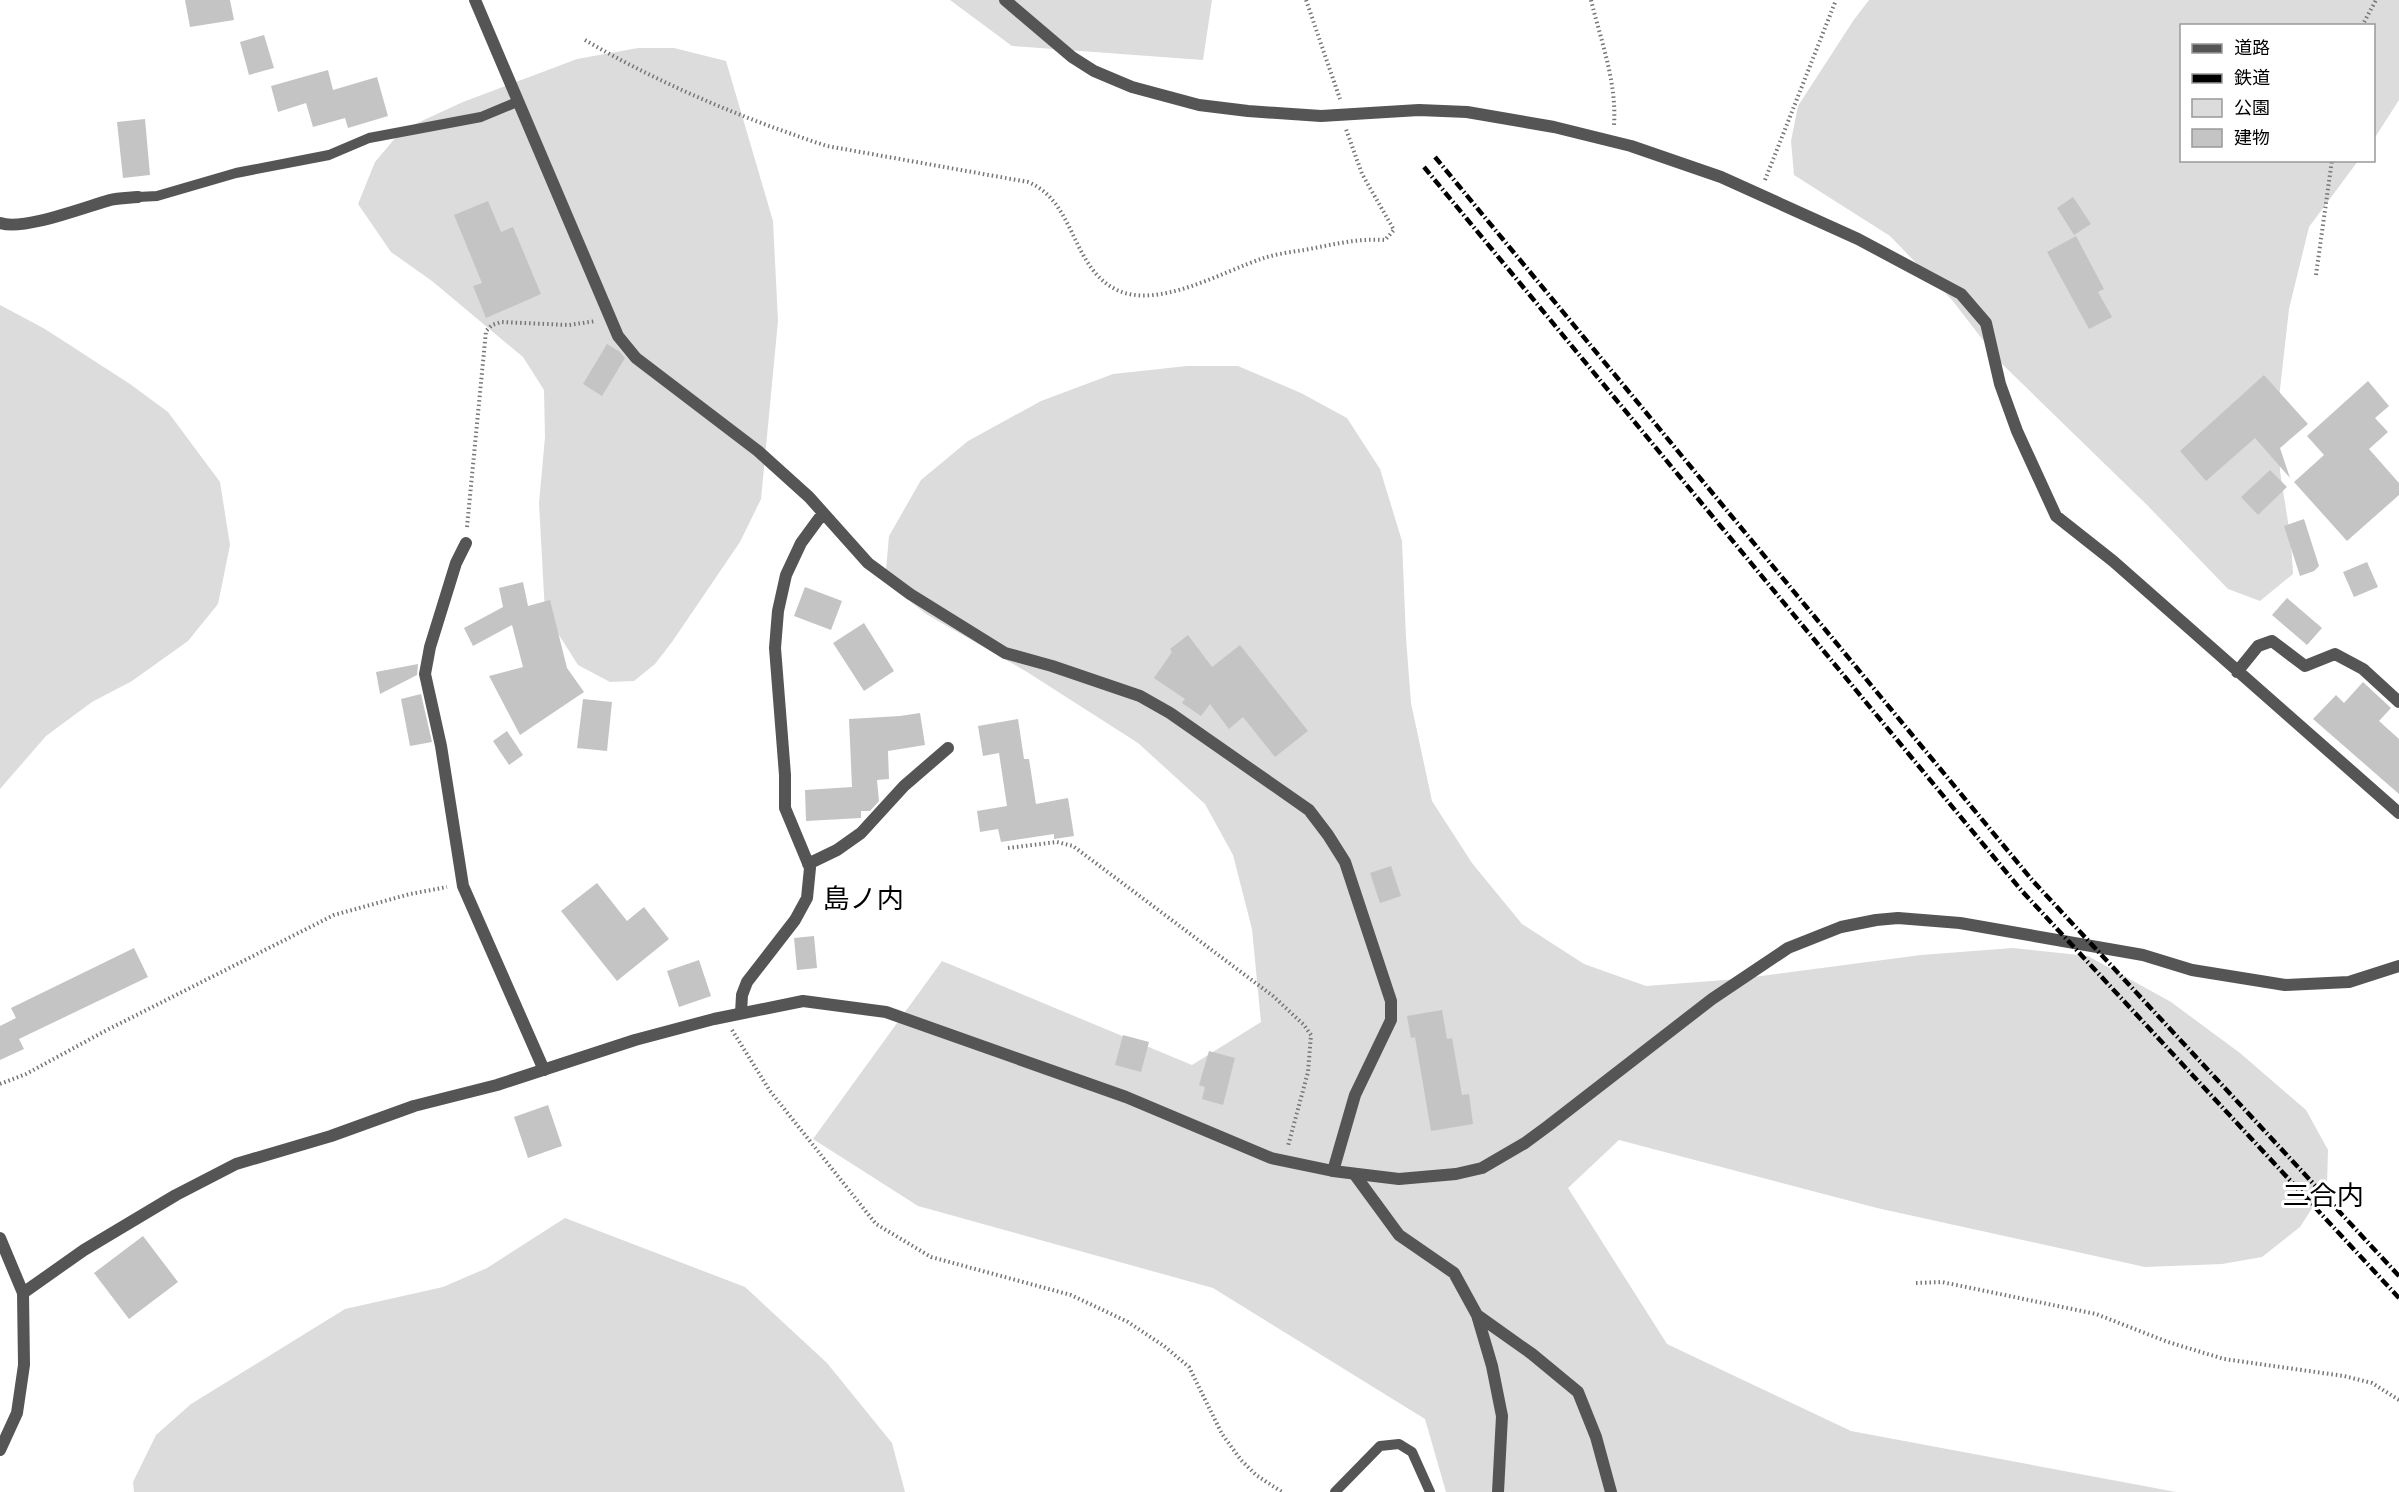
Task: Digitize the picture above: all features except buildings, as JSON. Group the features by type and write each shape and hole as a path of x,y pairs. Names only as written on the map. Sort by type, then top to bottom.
{"street":[{"path":"475,0 618,336 636,358 758,451 809,497 868,562 910,594 1005,653 1052,666 1140,696 1170,713 1309,810 1329,835 1345,862 1391,1001 1391,1020 1355,1095 1333,1172"},
{"path":"1005,0 1072,57 1094,71 1132,87 1199,105 1258,112 1321,116 1419,110 1467,112 1554,127 1613,141 1721,177 1858,239 1961,294 1986,323 2000,384 2010,412 2056,516 2113,561 2399,813"},
{"path":"0,223 4,225 29,222 72,214 111,200 138,197"},
{"path":"741,1013 742,995 747,982 780,936 795,920 807,898 810,868 785,808 785,775 776,648 778,611 786,575 801,543 823,513"},
{"path":"466,543 456,563 430,646 425,674 441,746 463,886 544,1070"},
{"path":"2237,672 2258,645 2272,641 2305,666 2335,654 2363,669 2399,702"},
{"path":"808,864 837,850 861,833 904,786 948,748"},
{"path":"23,1293 84,1250 176,1195 236,1164 331,1136 414,1106 497,1085 635,1040 728,1016 803,1001 886,1012 1060,1072 1126,1097 1216,1136 1284,1161 1333,1172 1399,1179 1429,1178 1482,1168 1525,1143 1712,999 1788,948 1824,932 1864,922 1898,918 1960,923 2143,955 2192,970 2285,985 2349,982 2399,966"},
{"path":"1355,1175 1399,1235 1454,1273 1477,1315 1492,1366 1502,1416 1498,1492"},
{"path":"0,1238 23,1293 24,1365 16,1413 0,1450"},
{"path":"1477,1315 1532,1354 1578,1392 1596,1437 1611,1492"}],"lane":[{"path":"138,197 158,196 236,173 329,155 369,138 481,117 517,102"},
{"path":"1335,1492 1380,1446 1399,1444 1412,1452 1430,1492"}],"path":[{"path":"585,40 630,66 826,146 1028,182 1041,188 1057,205 1095,273 1114,288 1130,294 1161,294 1265,257 1363,239 1385,240 1394,230 1362,174 1341,115 1340,99 1306,0"},
{"path":"1591,0 1612,84 1615,108 1613,141"},
{"path":"1759,195 1836,0"},
{"path":"2363,24 2376,0"},
{"path":"2316,275 2332,162"},
{"path":"466,543 486,331 492,325 501,322 569,325 592,322 610,316"},
{"path":"1008,848 1057,842 1073,846 1273,996 1304,1025 1311,1035 1308,1072 1284,1161"},
{"path":"0,1084 26,1074 105,1031 334,915 441,887 463,886"},
{"path":"728,1016 730,1027 770,1091 876,1224 931,1257 1071,1295 1128,1322 1164,1346 1189,1367 1222,1434 1241,1460 1256,1475 1282,1492"},
{"path":"1916,1283 1942,1282 2096,1314 2168,1342 2224,1359 2344,1376 2372,1383 2399,1400"}],"green space":[{"path":"950,0 1212,0 1203,60 1012,46"},
{"path":"1869,0 2399,0 2399,100 2375,137 2375,24 2180,24 2180,162 2357,162 2309,227 2289,309 2279,398 2280,471 2291,541 2293,574 2260,601 2228,589 2147,505 2000,362 1952,300 1890,236 1794,175 1791,141 1798,106"},
{"path":"638,48 674,48 726,61 773,221 778,321 761,499 740,542 655,664 634,681 610,682 578,665 545,613 539,503 545,437 544,390 523,357 432,281 391,252 358,204 375,162 402,130 463,102 577,59"},
{"path":"0,305 45,329 130,384 168,412 220,482 230,545 218,604 188,641 132,681 92,702 46,736 0,789"},
{"path":"1187,366 1238,366 1301,393 1347,418 1380,469 1402,541 1411,703 1432,801 1472,863 1522,924 1584,964 1646,986 1738,979 1921,955 2013,948 2088,956 2171,1002 2240,1053 2306,1110 2328,1150 2327,1185 2300,1227 2262,1257 2222,1264 2145,1267 1877,1208 1619,1140 1568,1188 1667,1344 1851,1431 2176,1492 1446,1492 1425,1419 1213,1288 918,1206 813,1139 942,961 1192,1065 1261,1022 1252,929 1233,855 1205,804 1138,743 1027,672 926,614 885,581 889,536 921,480 968,441 1041,401 1113,374"},
{"path":"565,1218 745,1287 827,1363 892,1443 905,1492 134,1492 133,1482 156,1435 191,1404 345,1309 443,1287 487,1268"}],"railway":[{"path":"1435,157 2032,880 2399,1276"},
{"path":"1424,167 2021,890 2399,1298"}],"district":[{"name":"島ノ内","path":"863,899"},
{"name":"三合内","path":"2323,1196"}]}
